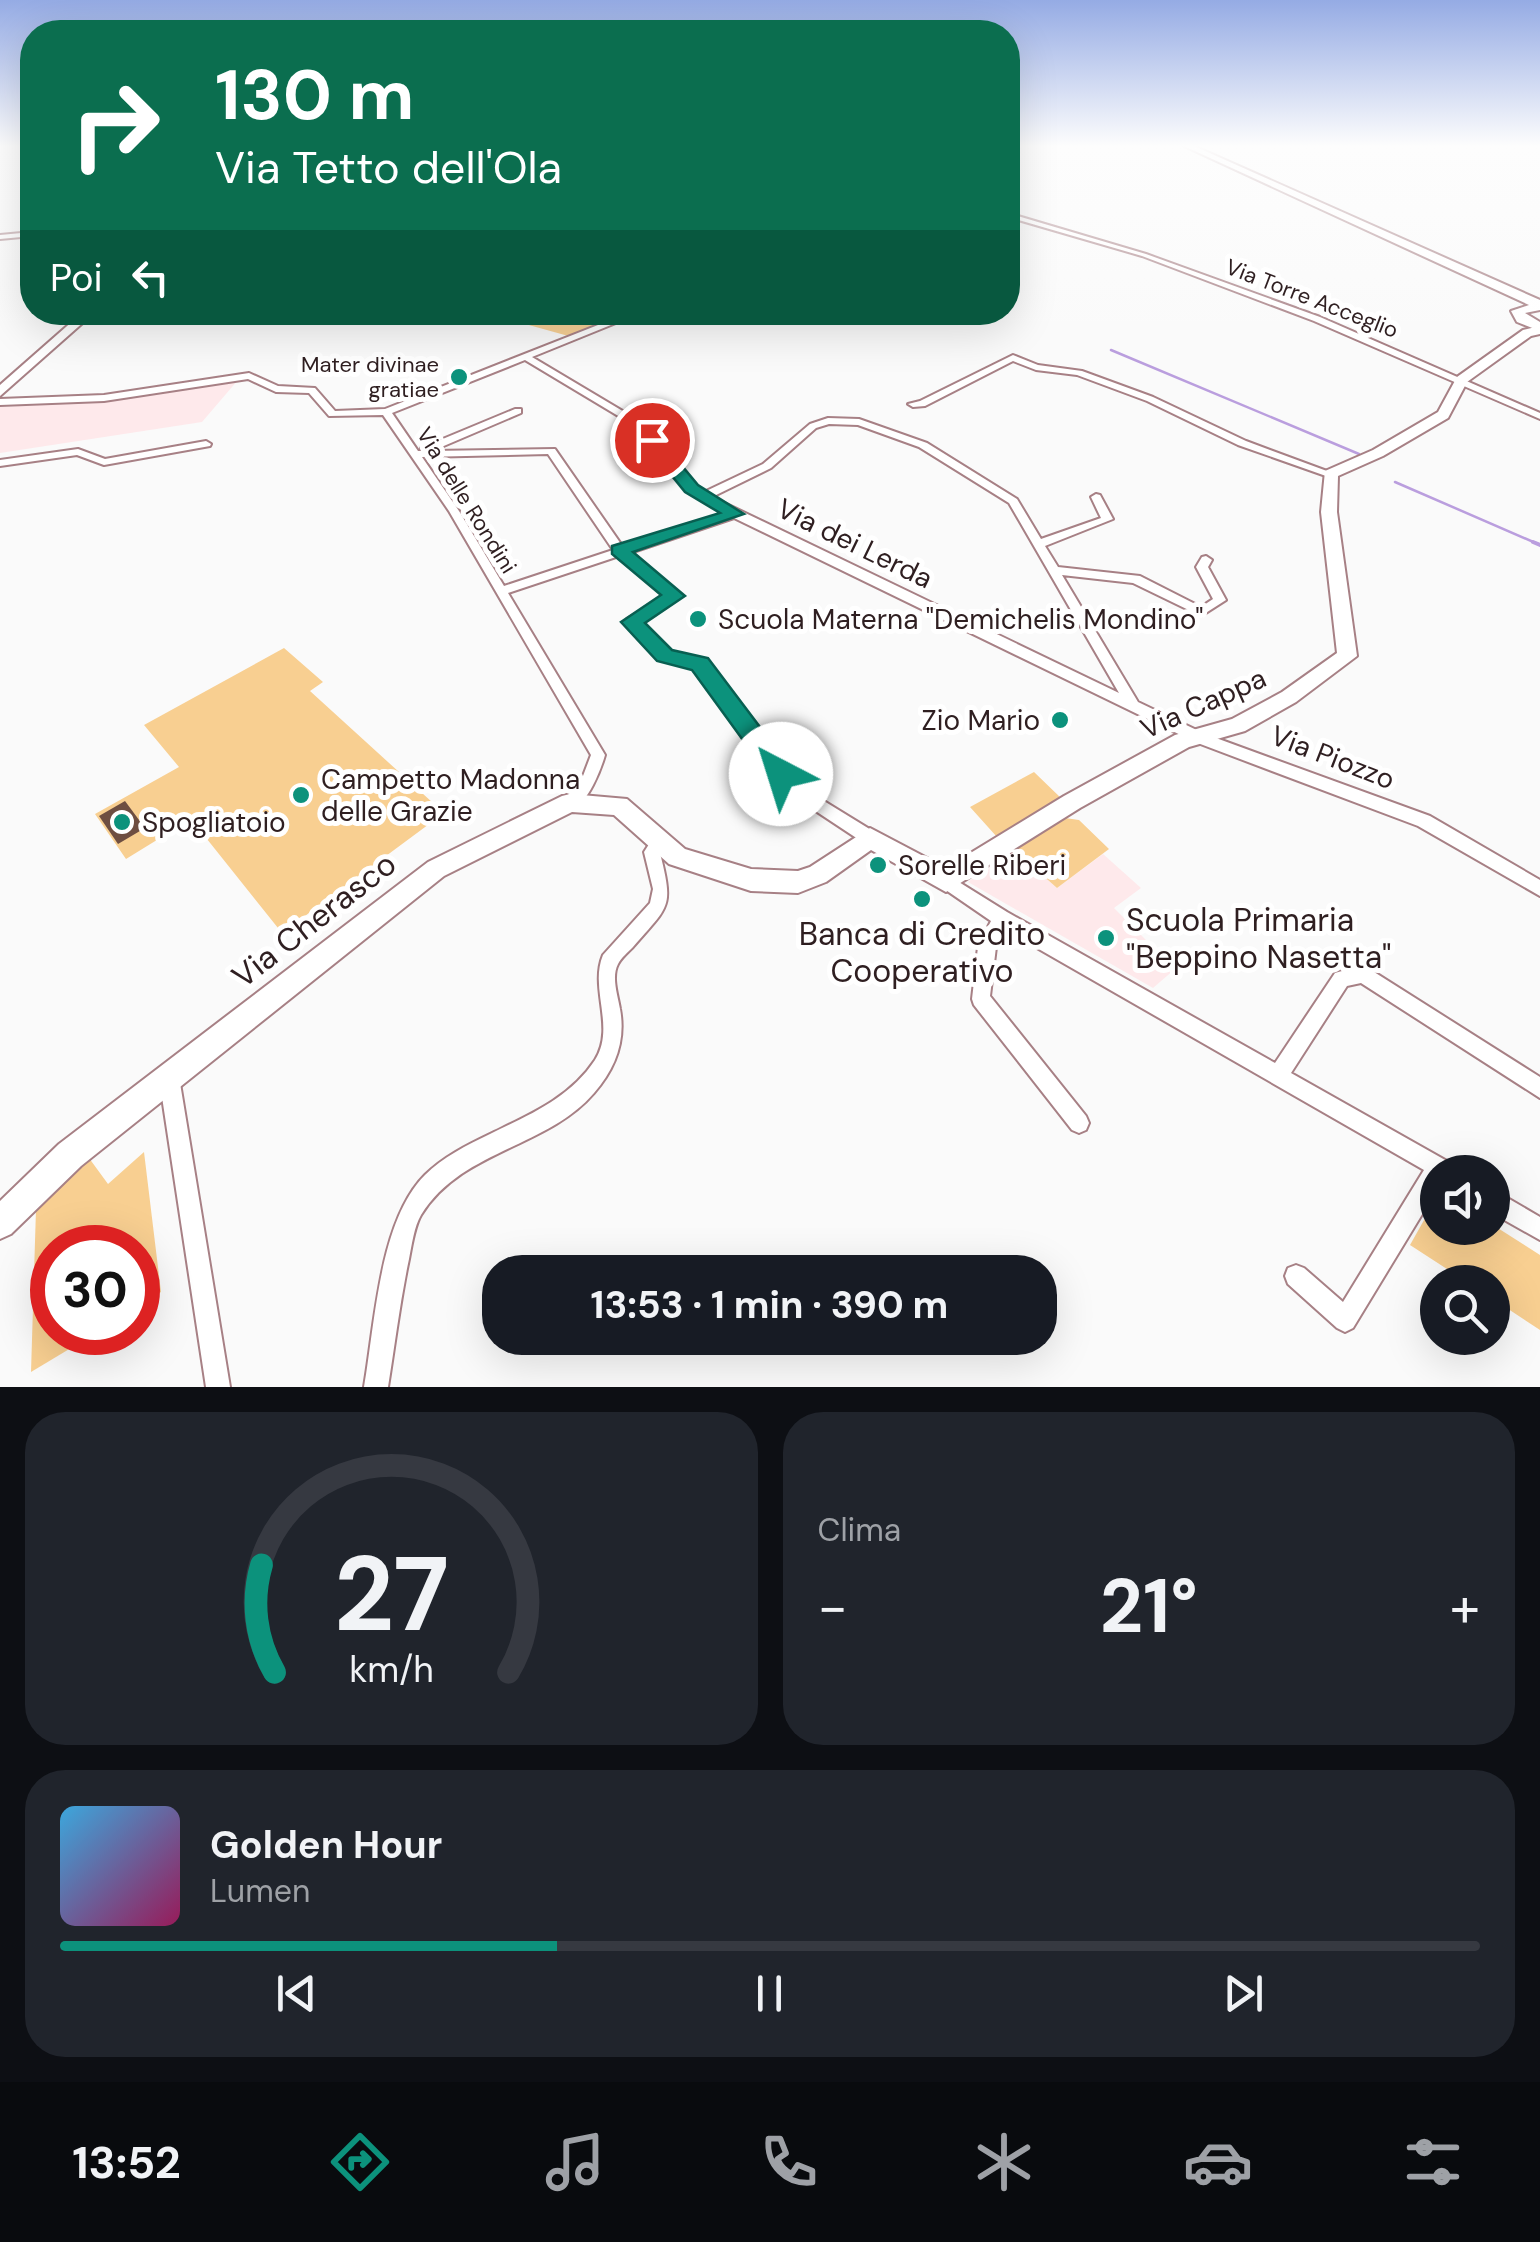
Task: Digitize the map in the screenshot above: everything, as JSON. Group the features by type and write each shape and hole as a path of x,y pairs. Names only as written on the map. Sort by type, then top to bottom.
{"main road":[{"path":"1328,211 1540,306"},
{"path":"1497,289 1520,308 1540,306"},
{"path":"1520,308 1518,315 1534,328"}],"street":[{"name":"Via Torre Acceglio","path":"1020,218 1173,266 1340,328 1540,416"},
{"path":"0,392 75,325"},
{"path":"386,412 613,325"},
{"path":"913,404 922,404 1013,358 1036,368 1078,373 1150,399 1242,443 1330,474 1378,453 1443,415 1462,380 1534,328"},
{"name":"Via dei Lerda","path":"526,356 628,418 703,498 1134,706"},
{"name":"Via delle Rondini","path":"0,402 104,398 249,376 276,389 312,390 332,414 386,412 501,590 598,755 590,780 570,802"},
{"path":"415,454 518,411"},
{"path":"703,498 767,466 818,423 852,420 923,444 1013,501 1134,706"},
{"path":"0,463 78,452 104,462 206,444"},
{"path":"415,454 551,451 619,550 675,596 632,622 665,656 700,664 758,748 801,794 1001,918 1420,1157"},
{"name":"Via Cappa","path":"946,881 1072,802 1182,741 1238,725 1289,697 1347,656 1329,512 1330,474"},
{"path":"1039,544 1107,519 1096,497"},
{"path":"501,590 735,514"},
{"path":"1054,570 1136,579 1200,612 1220,600 1202,567 1206,560"},
{"path":"1084,680 1111,667"},
{"name":"Via Piozzo","path":"1134,706 1200,738 1424,822 1540,889"},
{"path":"570,802 620,806 677,857 711,870 776,883 818,875 870,838"},
{"name":"Via Cherasco","path":"0,1223 70,1155 436,868 570,802"},
{"path":"376,1387 411,1210 446,1169 576,1098 605,1062 613,1041 615,1017 605,972 609,960 658,906 661,889 652,852 659,842"},
{"path":"1001,918 986,948 981,999 1079,1122"},
{"path":"1280,1074 1340,979 1363,974 1540,1088"},
{"path":"170,1077 218,1387"},
{"path":"1296,1276 1345,1320 1420,1204"},
{"path":"1510,1211 1540,1229"}],"shaded area":[{"path":"529,325 605,325 572,337"},
{"path":"238,380 202,422 0,453 0,407 96,402"},
{"name":"Campetto Madonna delle Grazie","path":"284,648 323,682 310,691 444,813 282,933 191,819 126,859 95,814 179,767 144,725"},
{"path":"1034,772 1062,799 997,837 970,807"},
{"path":"1058,817 1079,820 1109,849 1057,888 1013,849"},
{"name":"Scuola Primaria \"Beppino Nasetta\"","path":"1013,849 1057,888 1103,854 1141,888 1114,908 1175,969 1153,988 968,882"},
{"path":"144,1152 153,1225 36,1225 36,1209 89,1158 108,1184"},
{"path":"1420,1227 1420,1245 1510,1245 1510,1236 1540,1255 1540,1330 1510,1310 1510,1265 1441,1265 1410,1245"},
{"path":"32,1355 59,1355 31,1372"}],"building":[{"name":"Spogliatoio","path":"125,801 145,828 118,844 99,816"}],"waterway":[{"path":"1111,350 1359,454"},
{"path":"1395,482 1538,544"},
{"path":"1533,542 1540,545"}],"place":[{"name":"Mater divinae gratiae","path":"459,377"},
{"name":"Scuola Materna \"Demichelis Mondino\"","path":"698,619"},
{"name":"Zio Mario","path":"1060,720"},
{"name":"Campetto Madonna delle Grazie","path":"301,795"},
{"name":"Spogliatoio","path":"122,822"},
{"name":"Sorelle Riberi","path":"878,865"},
{"name":"Banca di Credito Cooperativo","path":"922,899"},
{"name":"Scuola Primaria \"Beppino Nasetta\"","path":"1106,938"}],"route":[{"path":"652,440 692,489 735,514 619,550 675,596 631,620 665,656 700,664 718,684 751,739 781,774"}]}
